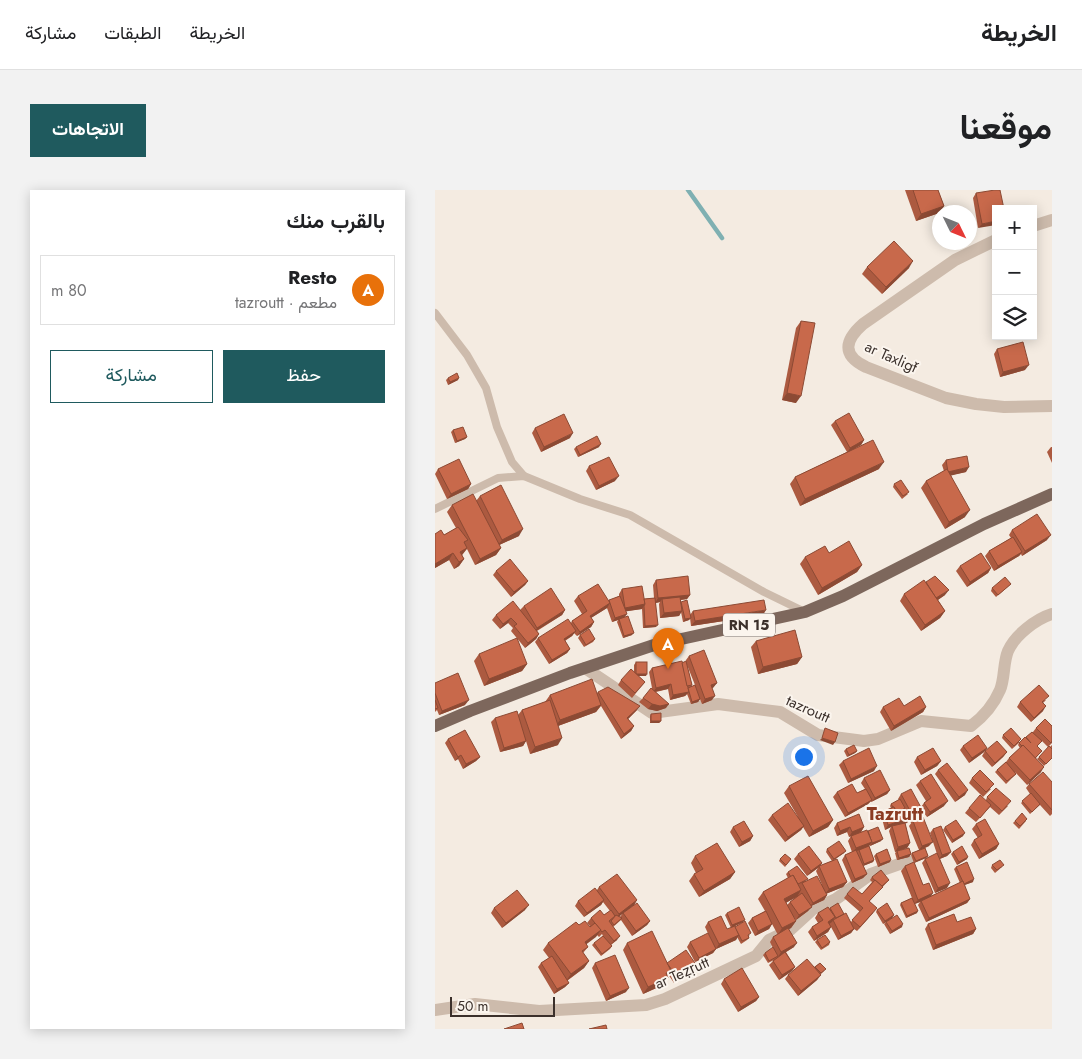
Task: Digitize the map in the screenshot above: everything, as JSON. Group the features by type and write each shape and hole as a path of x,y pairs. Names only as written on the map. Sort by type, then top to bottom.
{"main road":[{"name":"RN 15","path":"435,726 470,710 654,645 805,612 843,596 984,524 1052,494"}],"street":[{"path":"1037,225 1052,220"},
{"name":"ar Taxliǧt","path":"992,242 955,260 863,324 850,339 848,344 849,353 857,362 866,367 946,398 1004,407 1052,406"},
{"name":"tazroutt","path":"585,668 652,713 718,704 780,712 818,735 871,741 921,721 971,726 978,721 996,699 1001,687 1008,651 1016,639 1036,622 1052,614"},
{"name":"ar Teẓṛutt","path":"435,1010 475,1004 539,1012 646,1005 665,999 756,956 769,940 790,930 813,909 836,899 871,874 908,861"}],"lane":[{"path":"435,313 467,355 486,388 497,427 512,462 525,476 580,499 630,516 764,592 805,612"},
{"path":"435,509 499,478 525,476"}],"building":[{"path":"913,190 938,190 944,205 932,205 932,210 921,214"},
{"path":"1000,190 1003,205 992,205 992,222 982,224 976,193"},
{"path":"894,241 913,261 886,287 867,267"},
{"path":"801,321 815,323 801,396 787,393"},
{"path":"1023,342 1029,365 1003,372 997,349"},
{"path":"457,373 459,378 450,382 448,378"},
{"path":"849,413 864,440 850,448 835,421"},
{"path":"564,414 573,433 544,447 535,428"},
{"path":"463,427 467,437 457,441 453,430"},
{"path":"597,436 601,444 580,455 576,447"},
{"path":"873,440 884,462 805,499 795,477"},
{"path":"967,456 969,467 948,472 946,460"},
{"path":"609,457 619,476 599,486 589,466"},
{"path":"459,459 471,484 451,494 438,469"},
{"path":"947,469 970,510 949,522 926,481"},
{"path":"901,480 909,492 903,496 894,484"},
{"path":"501,485 523,529 502,540 480,496"},
{"path":"473,494 501,548 480,559 452,505"},
{"path":"1037,514 1051,535 1025,551 1012,530"},
{"path":"458,527 468,540 464,542 467,548 460,552 464,559 459,562 453,553 435,564 435,534 441,530 444,535"},
{"path":"1013,537 1022,552 998,566 989,551"},
{"path":"849,541 862,565 822,588 805,557 825,546 829,553"},
{"path":"981,553 991,568 970,582 960,566"},
{"path":"510,559 528,581 514,592 496,571"},
{"path":"688,576 690,595 658,598 656,580"},
{"path":"935,576 949,590 936,598 926,582"},
{"path":"1005,577 1011,584 998,595 992,588"},
{"path":"924,580 945,611 925,625 904,594"},
{"path":"598,584 610,603 590,616 594,622 580,632 572,621 587,611 578,596"},
{"path":"642,586 645,604 625,608 622,589"},
{"path":"551,588 565,610 537,628 524,606"},
{"path":"620,596 627,614 615,618 609,600"},
{"path":"680,597 682,611 664,613 662,599"},
{"path":"655,598 658,625 645,626 644,599"},
{"path":"687,600 691,618 685,619 681,602"},
{"path":"764,600 766,610 695,621 693,611"},
{"path":"513,601 539,634 528,643 514,626 517,624 511,618 503,624 496,615"},
{"path":"628,616 634,633 624,636 619,619"},
{"path":"568,619 576,631 564,639 570,649 552,660 538,638"},
{"path":"589,629 595,639 586,645 580,635"},
{"path":"795,630 802,657 763,667 756,641"},
{"path":"517,638 527,664 489,679 479,654"},
{"path":"704,650 717,683 711,685 715,696 705,699 689,656"},
{"path":"682,661 689,692 673,695 671,684 656,688 652,668"},
{"path":"686,661 692,685 687,686 682,663"},
{"path":"636,662 647,662 647,674 636,674"},
{"path":"631,669 645,682 635,693 621,680"},
{"path":"458,673 469,700 442,711 435,693 435,683"},
{"path":"592,679 601,705 560,720 550,695"},
{"path":"695,685 700,699 692,702 688,688"},
{"path":"1039,685 1049,696 1042,702 1046,706 1034,718 1020,702"},
{"path":"608,687 640,706 627,718 634,726 624,734 598,692"},
{"path":"651,688 669,704 660,706 652,704 643,698"},
{"path":"920,696 926,707 894,726 883,707 899,698 904,706"},
{"path":"550,700 562,738 535,747 522,710"},
{"path":"517,711 526,741 504,748 495,718"},
{"path":"661,713 661,721 651,721 651,714"},
{"path":"1045,719 1052,726 1051,743 1036,728"},
{"path":"825,728 838,733 835,742 822,738"},
{"path":"1011,728 1021,739 1014,746 1003,735"},
{"path":"465,730 480,757 466,764 461,755 458,757 448,739"},
{"path":"1032,732 1042,741 1037,746 1042,751 1035,758 1019,743 1025,737 1031,743 1026,737"},
{"path":"978,735 987,748 972,758 963,746"},
{"path":"997,741 1007,752 995,763 985,751"},
{"path":"854,745 857,751 849,755 846,749"},
{"path":"1023,745 1044,767 1030,780 1009,758"},
{"path":"1049,746 1052,749 1052,758 1046,764 1039,757"},
{"path":"869,748 877,766 851,779 843,761"},
{"path":"933,748 941,761 925,770 917,757"},
{"path":"1006,762 1016,774 1007,781 997,770"},
{"path":"947,763 968,790 959,797 938,770"},
{"path":"880,770 890,790 875,798 864,778"},
{"path":"980,770 994,784 986,792 972,778"},
{"path":"1043,772 1052,782 1052,810 1029,784"},
{"path":"931,774 948,801 930,812 924,803 931,798 920,781"},
{"path":"808,776 833,820 813,831 789,786"},
{"path":"852,784 857,793 866,789 872,800 848,813 837,792"},
{"path":"996,788 1011,801 1002,811 987,797"},
{"path":"911,789 924,813 914,818 901,794"},
{"path":"1031,793 1040,804 1032,812 1022,801"},
{"path":"980,795 991,805 980,818 969,808"},
{"path":"900,799 905,808 897,813 891,804"},
{"path":"788,803 804,826 788,837 772,815"},
{"path":"894,807 897,814 908,810 910,818 888,825 884,811"},
{"path":"1022,813 1027,819 1020,826 1015,821"},
{"path":"859,814 864,827 852,832 850,827 840,831 837,823"},
{"path":"923,817 933,842 922,846 913,821"},
{"path":"985,819 999,844 982,854 974,840 982,835 976,824"},
{"path":"956,820 965,833 953,840 945,827"},
{"path":"744,821 753,836 742,842 733,827"},
{"path":"905,823 910,843 898,847 892,826"},
{"path":"941,826 951,852 942,855 933,829"},
{"path":"878,827 883,839 872,843 868,831"},
{"path":"867,830 872,842 856,848 851,836"},
{"path":"839,841 846,851 834,859 827,849"},
{"path":"717,843 735,872 704,891 694,874 703,869 695,856"},
{"path":"809,846 822,863 811,871 798,854"},
{"path":"869,846 874,860 864,864 859,850"},
{"path":"962,846 968,857 959,862 953,852"},
{"path":"909,848 911,854 899,858 897,851"},
{"path":"925,848 928,856 916,861 912,853"},
{"path":"887,849 891,860 880,864 876,854"},
{"path":"856,850 867,874 855,879 845,855"},
{"path":"937,853 950,883 938,888 925,859"},
{"path":"785,854 791,859 786,865 780,859"},
{"path":"837,859 847,882 829,889 819,866"},
{"path":"1000,860 1004,865 997,870 992,865"},
{"path":"914,862 923,885 929,883 933,893 918,900 905,866"},
{"path":"967,862 974,879 964,884 956,867"},
{"path":"797,866 808,879 798,884 793,875 791,877 788,872"},
{"path":"881,870 889,880 882,886 872,877"},
{"path":"617,874 637,900 619,914 599,887"},
{"path":"793,875 801,890 784,899 796,921 782,928 763,892"},
{"path":"817,876 827,895 813,903 802,883"},
{"path":"875,880 883,887 869,901 877,908 860,927 852,920 863,908 847,894 853,887 862,894"},
{"path":"963,881 970,899 929,918 921,901"},
{"path":"595,888 604,900 587,913 578,901"},
{"path":"517,890 529,905 506,923 494,908"},
{"path":"802,893 812,907 799,915 790,902"},
{"path":"912,898 918,911 907,916 901,903"},
{"path":"637,903 650,921 636,931 623,913"},
{"path":"838,903 844,914 836,918 830,908"},
{"path":"887,903 894,915 885,921 877,910"},
{"path":"739,907 745,920 732,925 727,913"},
{"path":"828,907 835,917 828,922 831,927 817,936 812,927 823,920 818,913"},
{"path":"600,910 604,915 611,910 615,916 609,921 620,936 614,941 605,930 602,932 591,918"},
{"path":"766,911 772,924 758,931 752,918"},
{"path":"846,913 854,929 841,936 833,920"},
{"path":"954,914 957,922 971,917 976,929 936,945 928,924"},
{"path":"616,915 622,918 614,925 611,921"},
{"path":"897,915 903,924 892,931 886,922"},
{"path":"721,916 727,929 735,926 739,935 719,944 708,922"},
{"path":"585,921 590,927 595,923 601,930 585,942 588,947 582,951 589,961 571,974 548,943 576,922 579,925"},
{"path":"745,921 751,933 748,935 749,938 742,941 735,927"},
{"path":"788,928 797,943 781,952 773,937"},
{"path":"652,931 671,971 666,973 668,978 648,987 627,943"},
{"path":"708,933 716,949 699,958 690,942"},
{"path":"825,935 830,942 822,948 817,940"},
{"path":"603,936 612,946 602,954 594,943"},
{"path":"773,947 778,956 769,961 765,953"},
{"path":"686,950 697,966 678,979 667,963"},
{"path":"785,952 795,967 782,975 773,961"},
{"path":"615,955 629,988 610,996 595,963"},
{"path":"552,956 569,983 557,989 541,963"},
{"path":"807,959 821,975 801,991 788,975"},
{"path":"820,963 826,969 821,973 815,967"},
{"path":"742,968 759,997 741,1007 724,979"},
{"path":"522,1023 524,1029 504,1029"},
{"path":"606,1025 607,1029 589,1029"}],"waterway":[{"path":"688,190 722,238"}],"place":[{"name":"Resto","path":"668,669"}],"district":[{"name":"Tazrutt","path":"895,814"}]}
